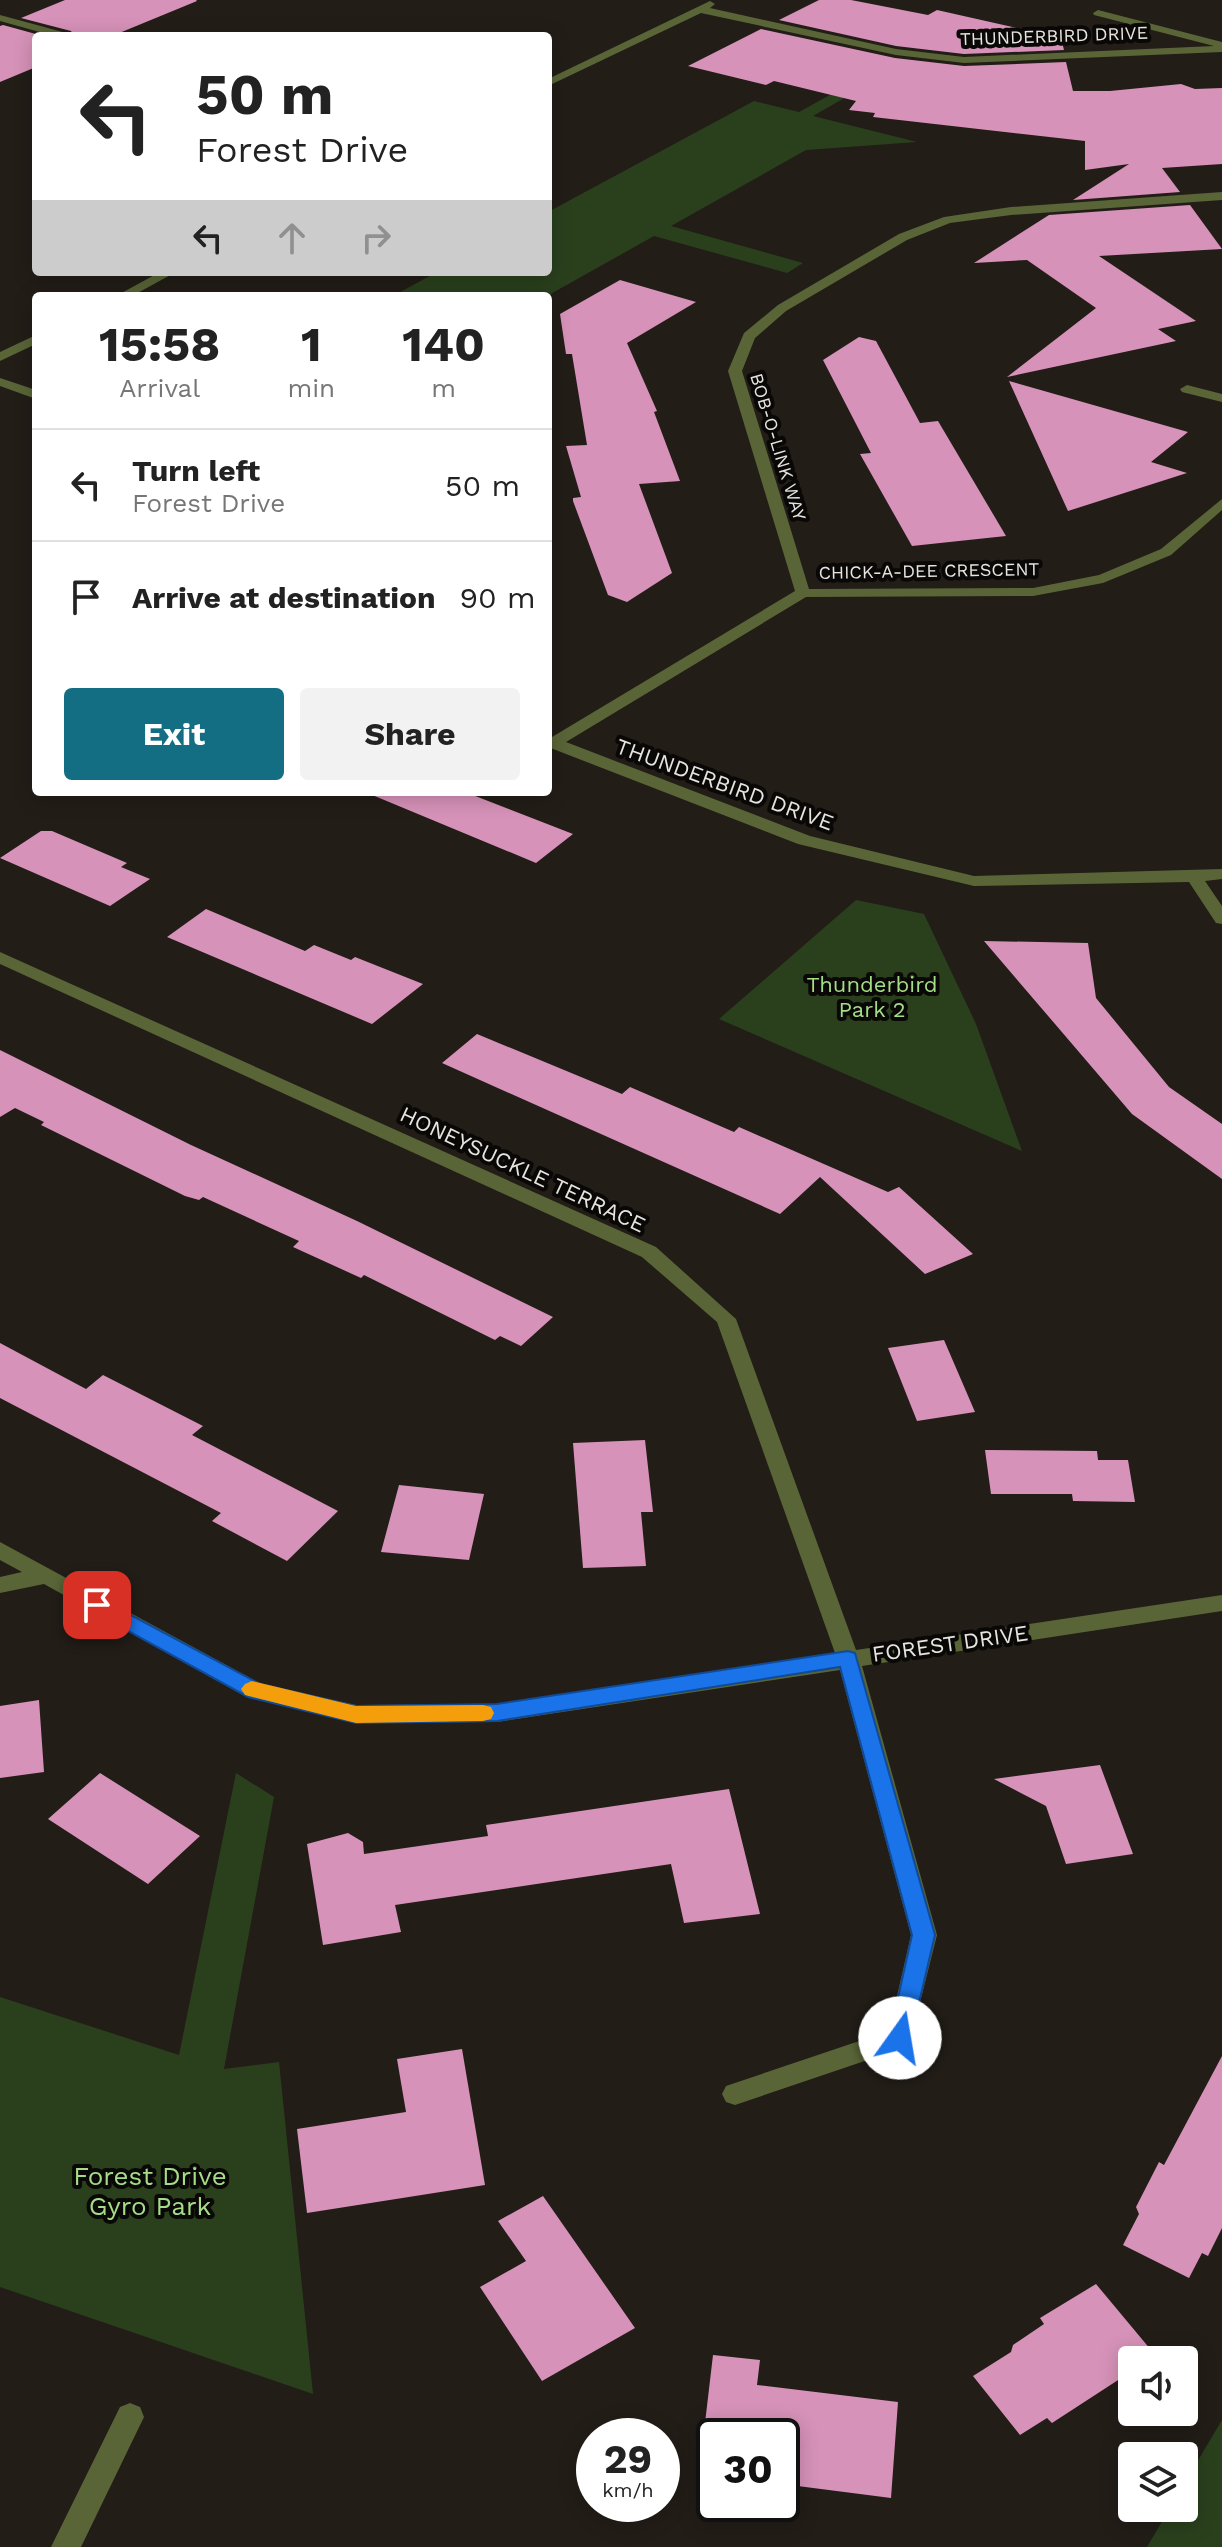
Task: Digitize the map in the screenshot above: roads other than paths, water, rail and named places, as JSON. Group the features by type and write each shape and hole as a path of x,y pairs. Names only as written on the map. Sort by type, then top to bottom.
{"street":[{"path":"552,81 717,0"},
{"name":"THUNDERBIRD DRIVE","path":"699,9 896,52 964,60 1222,47"},
{"path":"1098,13 1222,47"},
{"path":"0,18 51,32"},
{"name":"BOB-O-LINK WAY","path":"803,593 735,371 749,336 782,308 903,237 948,220 1011,211 1222,196"},
{"path":"130,292 162,276"},
{"path":"0,357 32,341"},
{"path":"0,382 32,394"},
{"path":"1187,389 1222,398"},
{"name":"CHICK-A-DEE CRESCENT","path":"803,593 1033,592 1103,579 1166,552 1222,503"},
{"path":"552,741 803,593"},
{"name":"THUNDERBIRD DRIVE","path":"552,742 804,840 974,881 1222,874"},
{"path":"1194,877 1222,919"},
{"name":"HONEYSUCKLE TERRACE","path":"0,957 649,1252 726,1319 848,1658 924,1935 900,2038 735,2094"},
{"name":"FOREST DRIVE","path":"0,1550 255,1691 356,1714 497,1713 1222,1603"},
{"path":"0,1585 45,1576"},
{"path":"66,2547 130,2417"}],"park label":[{"name":"Thunderbird Park 2","path":"872,996"},
{"name":"Forest Drive Gyro Park","path":"150,2191"}]}
